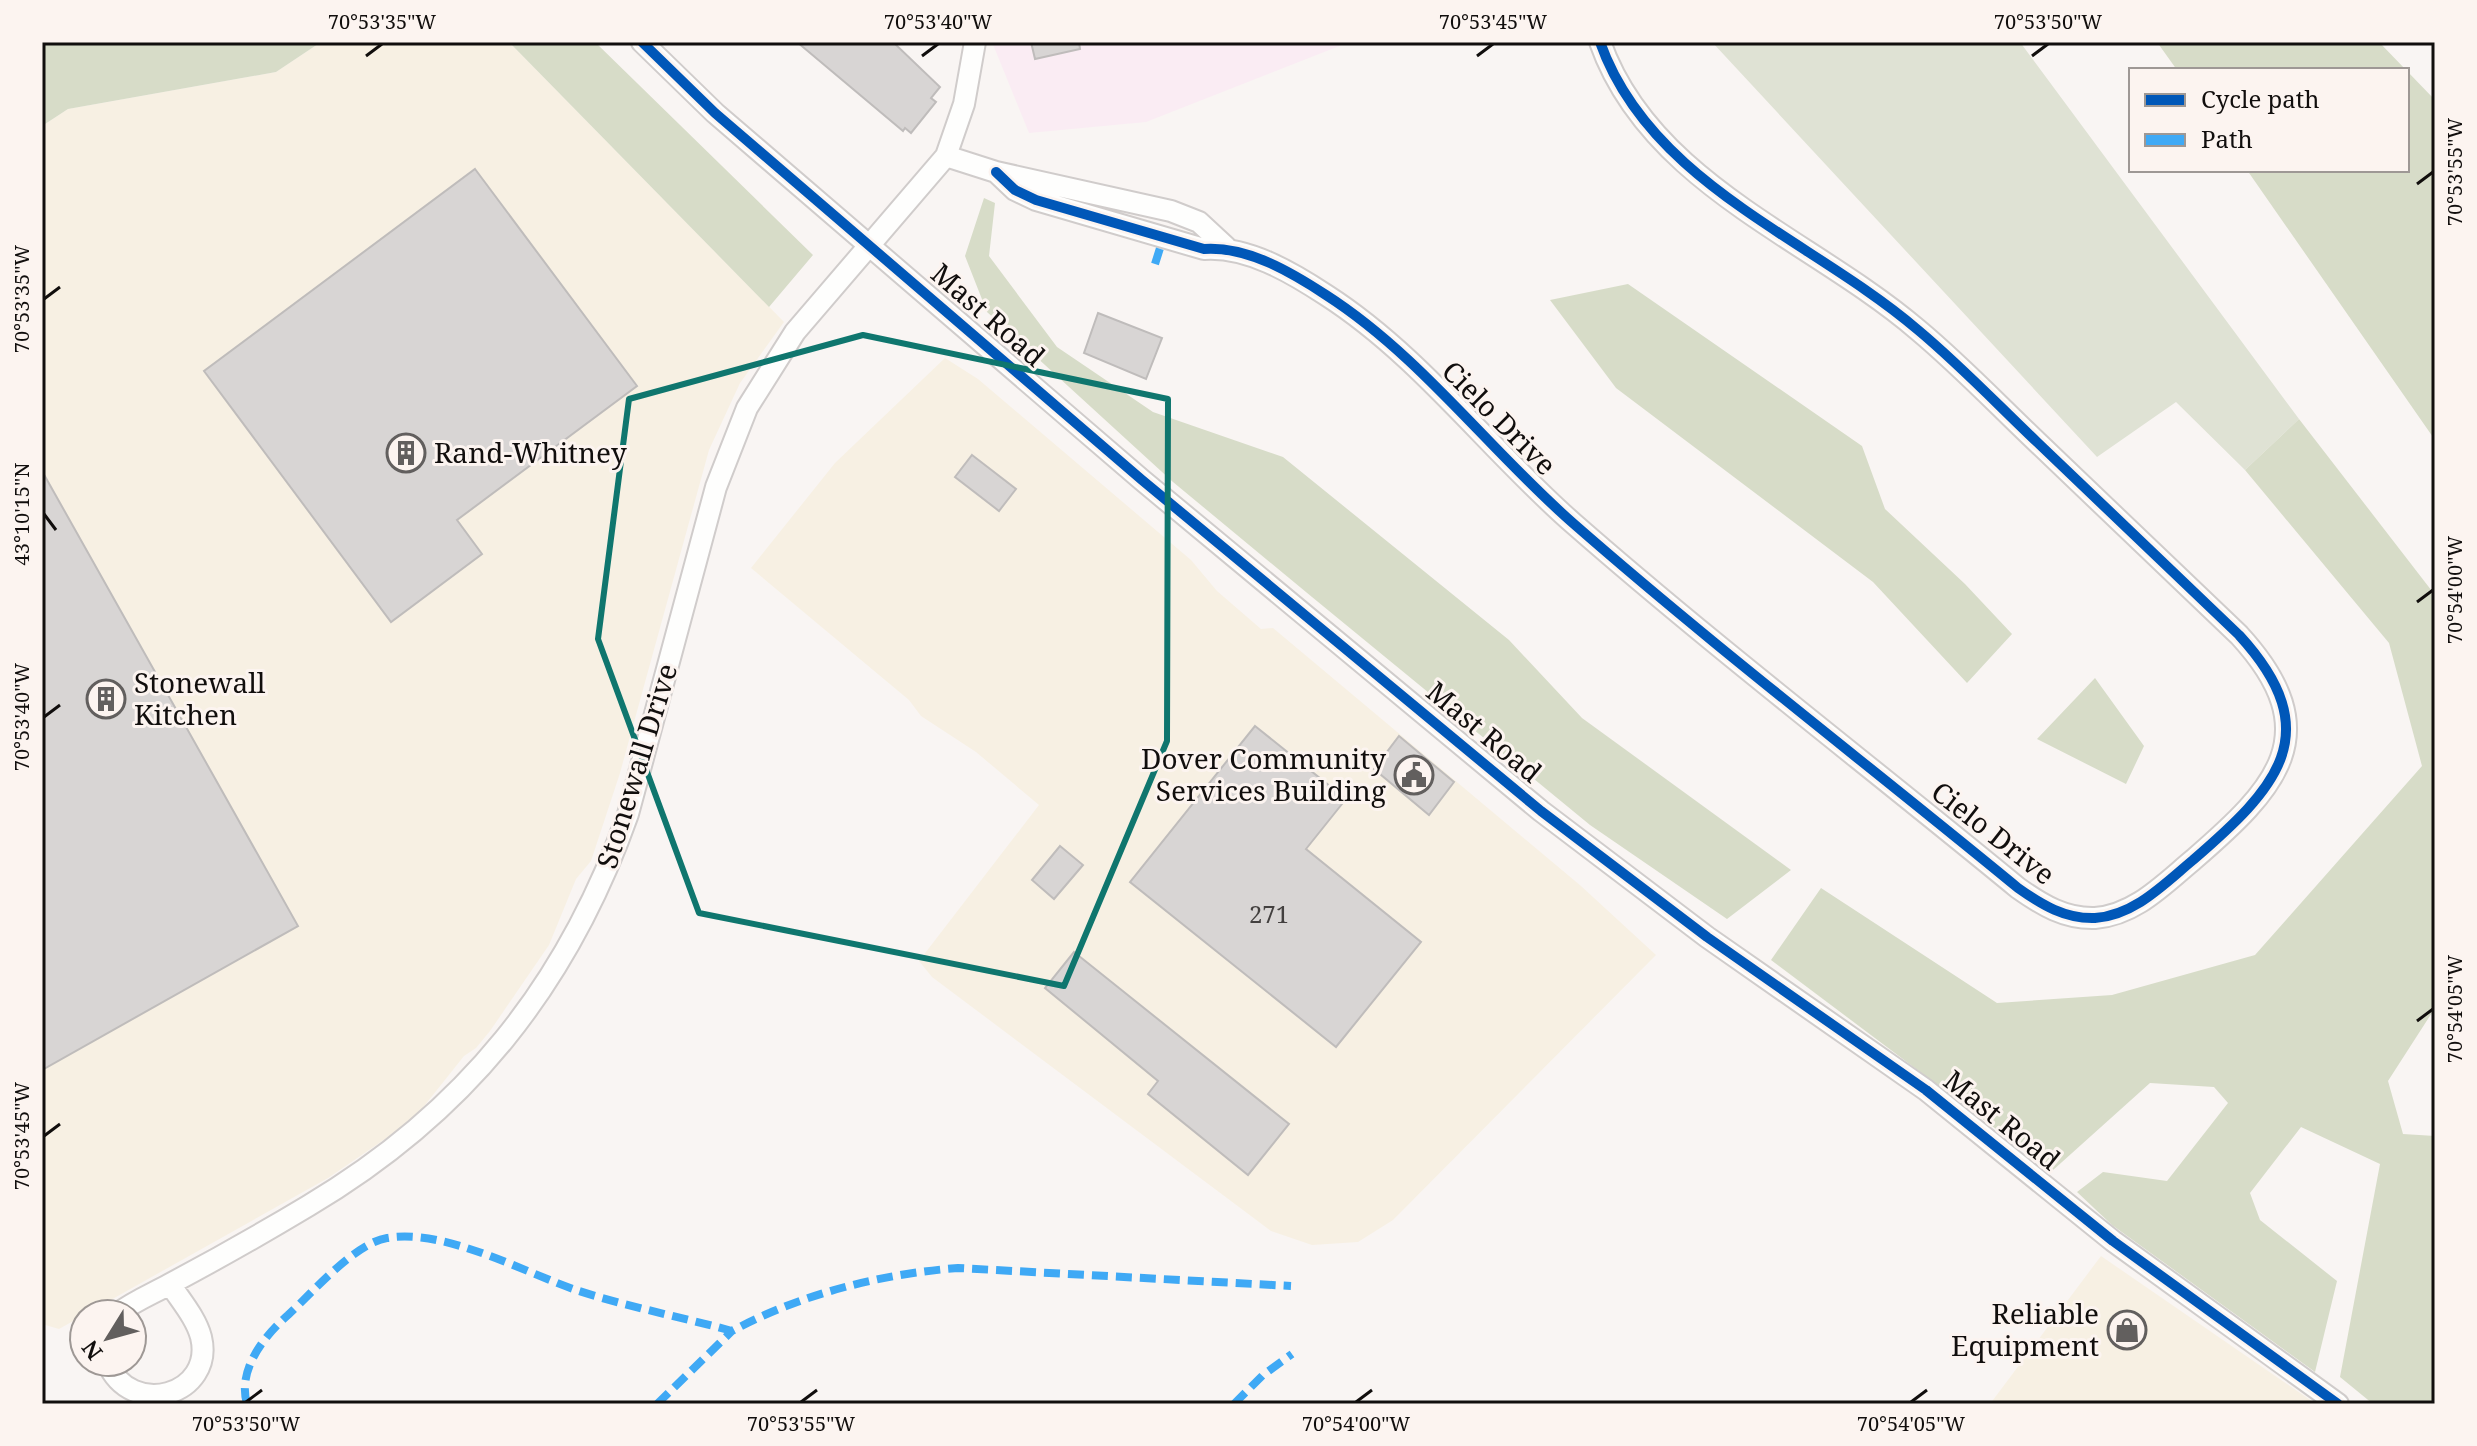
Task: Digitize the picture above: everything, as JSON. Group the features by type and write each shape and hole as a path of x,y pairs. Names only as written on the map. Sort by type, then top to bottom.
{"street":[{"name":"Mast Road","path":"642,42 715,113 1142,480 1541,811 1707,937 1926,1090 2113,1241 2338,1404"},
{"path":"946,156 964,104 975,42"},
{"name":"Cielo Drive","path":"946,156 996,172 1015,190 1036,200 1204,249 1226,247 1301,279 1354,314 1408,361 1571,522 2018,888 2057,912 2076,917 2097,918 2136,906 2240,820 2270,784 2282,756 2284,736 2284,717 2271,675 2239,635 1926,336 1865,289 1713,185 1673,153 1653,133 1626,95 1600,42"},
{"name":"Stonewall Drive","path":"145,1298 373,1166 480,1068 525,1017 585,919 615,852 716,487 747,408 795,332 946,156"},
{"path":"118,1378 123,1386 154,1396 184,1386 195,1373 202,1341 198,1326 170,1284"}],"highlighted area":[{"path":"863,335 1168,399 1167,741 1064,986 699,913 598,639 629,399"}],"shaded area":[{"path":"321,42 509,42 784,322 740,383 709,450 620,773 591,861 576,879 549,945 490,1031 476,1048 464,1056 413,1120 328,1178 114,1298 68,1298 68,1324 59,1329 42,1324 42,126 68,109 276,72"},
{"path":"992,42 1341,42 1342,45 1146,122 1029,133"},
{"path":"1712,42 2020,42 2299,419 2245,470 2176,402 2097,457"},
{"path":"945,358 978,379 1191,560 1217,591 1261,629 1273,628 1581,886 1656,955 1393,1220 1358,1242 1312,1245 1271,1231 932,977 919,961 1039,805 976,752 921,716 909,700 751,568 835,463"},
{"name":"Reliable Equipment","path":"2101,1256 2316,1404 1990,1404"}],"green space":[{"path":"42,42 321,42 276,72 68,109 42,126"},
{"path":"509,42 595,42 813,255 769,307"},
{"path":"2157,42 2379,42 2404,68 2176,68"},
{"path":"2409,73 2435,100 2435,440 2248,172 2409,172"},
{"path":"984,198 995,203 989,256 1057,347 1153,412 1283,457 1509,640 1582,718 1791,870 1727,919 1590,825 1173,482 987,312 965,256"},
{"path":"1628,284 1862,446 1885,509 1965,584 2012,634 1967,683 1873,582 1616,388 1550,300"},
{"path":"2299,419 2435,595 2435,1008 2388,1081 2403,1134 2435,1136 2435,1404 2373,1404 2340,1377 2380,1164 2301,1127 2250,1193 2260,1220 2337,1281 2315,1372 2112,1225 2077,1192 2103,1172 2167,1181 2228,1103 2214,1087 2150,1083 2052,1171 1771,960 1821,888 1997,1003 2112,995 2255,955 2422,766 2389,643 2245,470"},
{"path":"2095,678 2144,746 2126,784 2037,739"}],"building":[{"path":"797,42 893,42 940,87 931,98 936,102 911,133 905,128 903,131"},
{"path":"1031,42 1079,42 1080,49 1035,59"},
{"name":"Rand-Whitney","path":"475,169 637,386 457,520 482,554 391,622 204,371"},
{"path":"1098,313 1162,338 1146,379 1084,353"},
{"path":"972,455 1016,489 999,511 955,477"},
{"name":"Stonewall Kitchen","path":"42,471 298,926 42,1070"},
{"path":"1255,726 1346,799 1306,849 1421,942 1336,1047 1130,882"},
{"name":"Dover Community Services Building","path":"1399,736 1454,782 1429,815 1374,769"},
{"path":"1060,846 1083,865 1054,899 1032,880"},
{"path":"1074,952 1289,1124 1248,1175 1148,1094 1158,1081 1045,988"}],"marked path":[{"path":"1155,264 1161,245"},
{"path":"247,1404 245,1391 249,1366 270,1333 348,1258 387,1238 410,1237 459,1246 579,1291 732,1331 813,1296 899,1275 958,1268 1291,1286"},
{"path":"657,1404 732,1331"},
{"path":"1234,1404 1263,1375 1292,1354"}],"cycle path":[{"path":"642,42 715,113 1142,480 1541,811 1707,937 1926,1090 2113,1241 2338,1404"},
{"path":"996,172 1015,190 1036,200 1204,249 1252,256 1312,286 1393,346 1543,496 1628,571 2018,888 2054,910 2084,918 2110,916 2136,905 2222,834 2268,784 2281,758 2286,731 2282,702 2267,670 2239,635 1934,343 1876,297 1738,205 1695,172 1656,134 1624,91 1600,42"}],"place":[{"name":"Rand-Whitney","path":"406,453"},
{"name":"Stonewall Kitchen","path":"106,699"},
{"name":"Dover Community Services Building","path":"1414,775"},
{"name":"Reliable Equipment","path":"2127,1330"}]}
